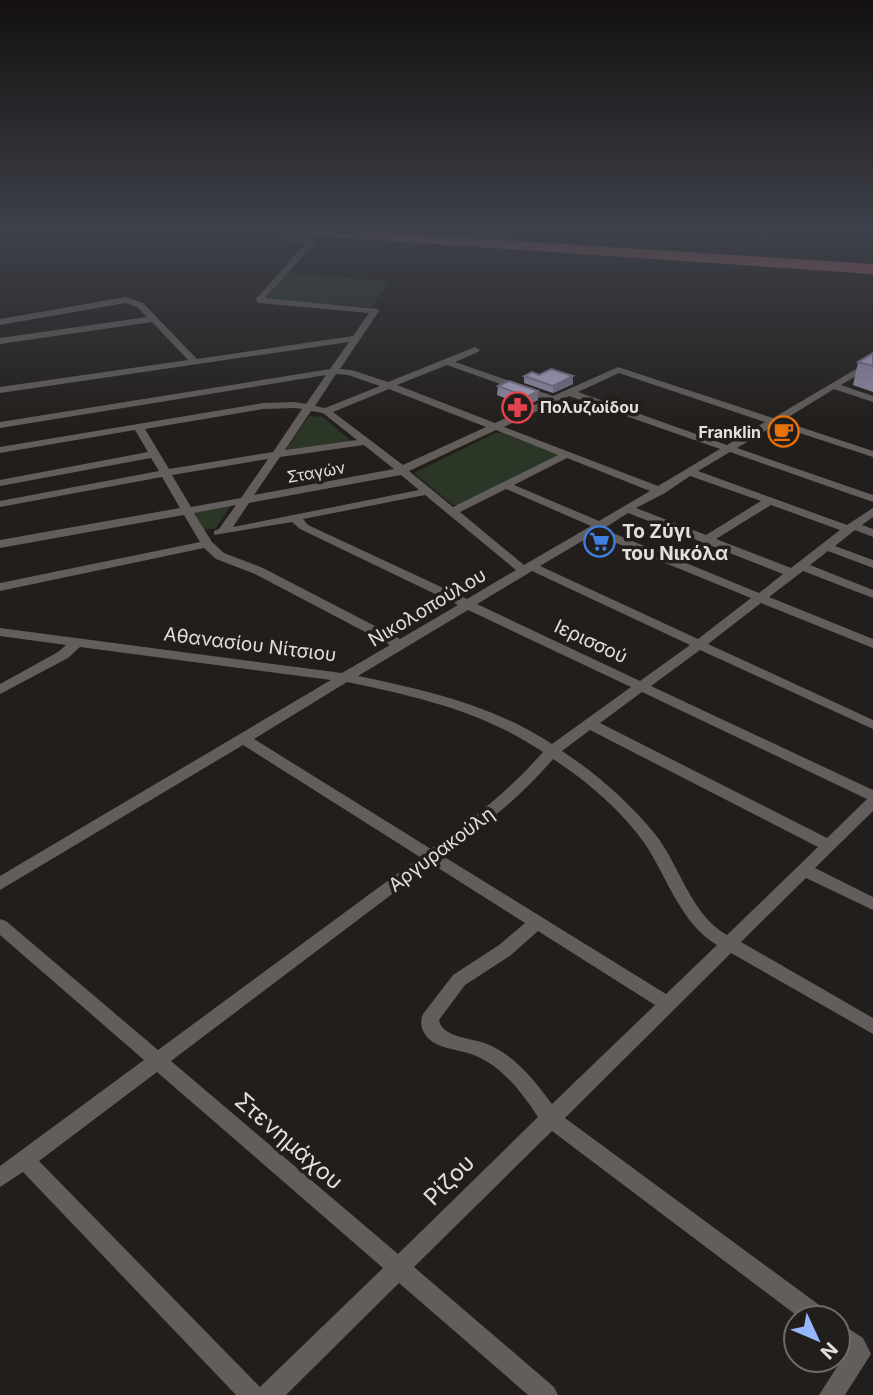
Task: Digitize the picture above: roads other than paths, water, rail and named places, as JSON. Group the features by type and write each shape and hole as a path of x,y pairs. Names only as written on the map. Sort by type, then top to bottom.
{"street":[{"path":"223,532 312,407 375,312 259,300 262,297"},
{"path":"0,322 126,300 140,305 194,362"},
{"path":"0,341 155,319"},
{"path":"0,390 357,338"},
{"path":"326,411 450,363 475,350"},
{"name":"Νικολοπούλου","path":"0,884 730,450 873,362"},
{"path":"450,363 555,400"},
{"path":"0,425 335,370 390,386 661,491"},
{"name":"Σταγών","path":"0,544 403,471 618,370 776,422"},
{"path":"832,386 873,399"},
{"path":"570,393 873,499"},
{"path":"0,450 263,406 312,407 326,411 451,512 528,569 700,643 873,725"},
{"path":"776,422 873,454"},
{"path":"139,428 205,540 219,556 259,571 401,645"},
{"path":"0,505 235,460 366,442"},
{"path":"0,483 154,454"},
{"path":"451,512 566,455"},
{"path":"692,472 873,533"},
{"path":"505,485 598,528 873,644"},
{"path":"0,587 205,540 223,532 428,491"},
{"path":"707,540 771,500"},
{"path":"629,510 707,540 873,594"},
{"name":"Αργυρακούλη","path":"0,1178 432,856 517,790 552,751 700,643 873,511"},
{"name":"Ιερισσού","path":"295,518 304,527 467,606 641,685 873,796"},
{"path":"827,547 873,564"},
{"name":"Αθανασίου Νίτσιου","path":"0,632 346,678 408,690 462,706 502,723 552,751 595,780 638,823 658,851 691,909 714,935 873,1027"},
{"path":"0,690 63,655 77,642"},
{"path":"588,723 830,846"},
{"path":"244,739 668,1004"},
{"name":"Ρίζου","path":"269,1395 873,802"},
{"path":"805,870 873,904"},
{"path":"537,922 505,950 459,980 434,1013 430,1025 438,1035 484,1050 509,1065 518,1072 550,1118 799,1304"},
{"name":"Στενημάχου","path":"0,925 546,1395"},
{"path":"25,1160 252,1395"},
{"path":"852,1345 858,1350 852,1366"},
{"path":"831,1395 846,1374"}],"place":[{"name":"Πολυζωίδου","path":"517,407"},
{"name":"Franklin","path":"784,432"},
{"name":"Το Ζύγι του Νικόλα","path":"599,542"}]}
